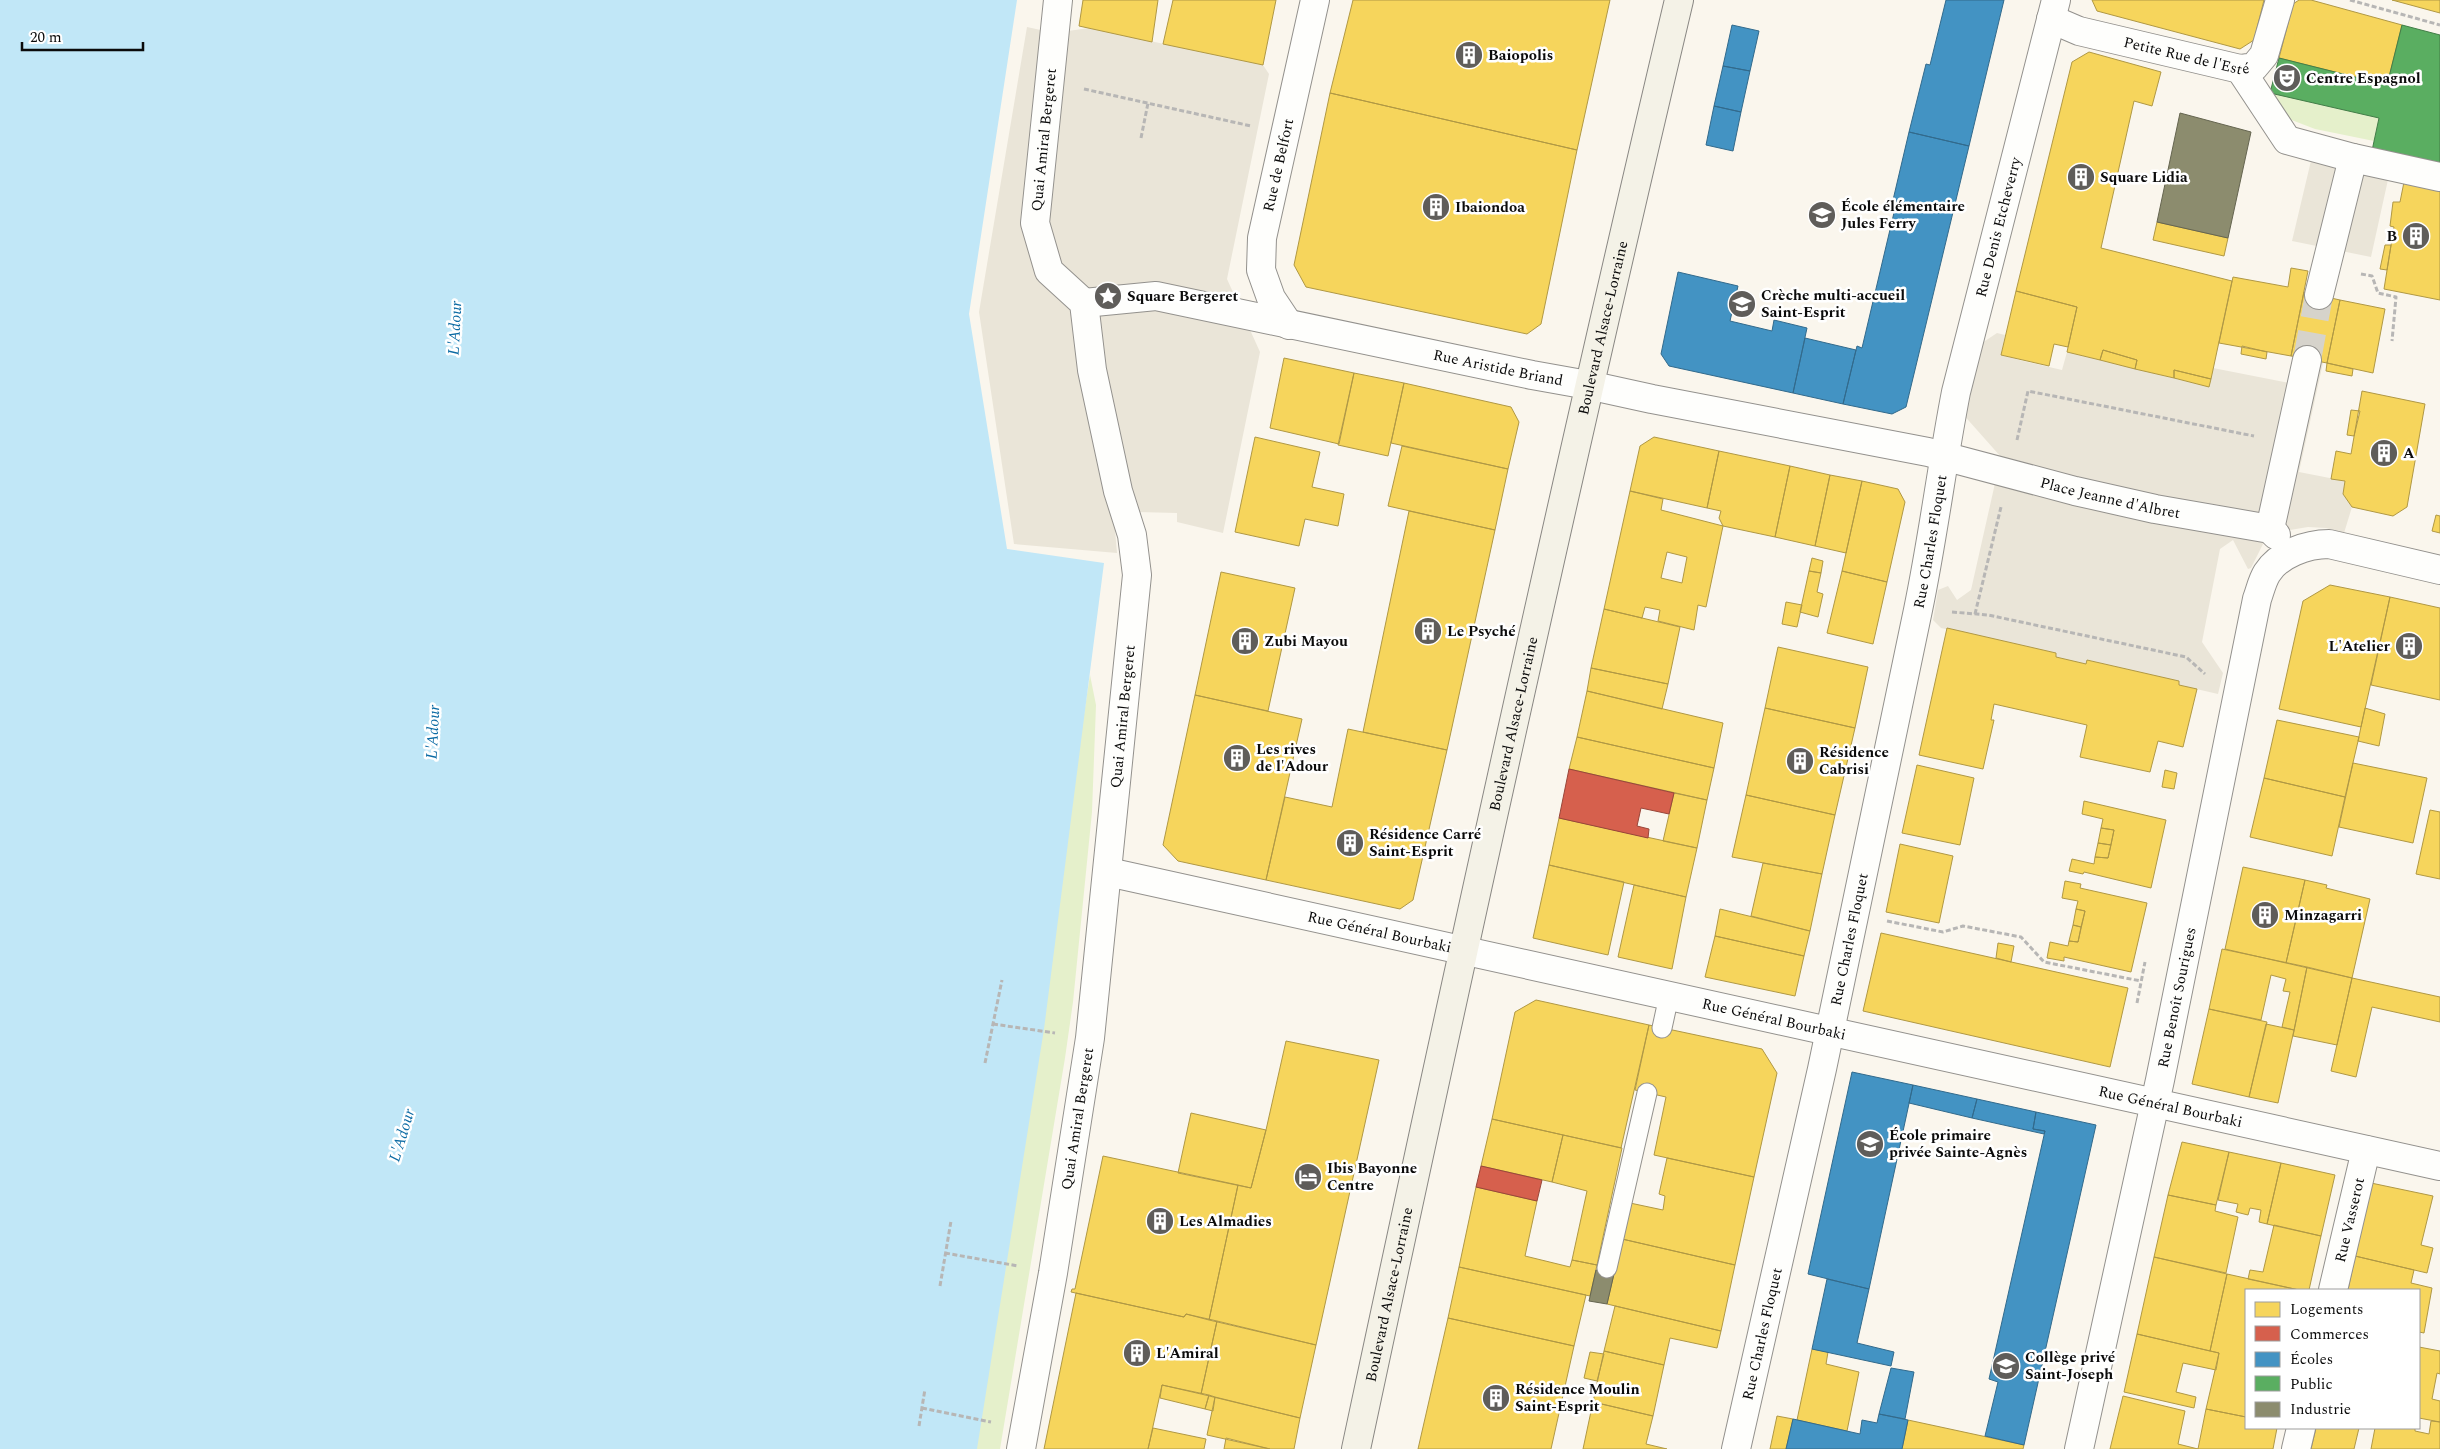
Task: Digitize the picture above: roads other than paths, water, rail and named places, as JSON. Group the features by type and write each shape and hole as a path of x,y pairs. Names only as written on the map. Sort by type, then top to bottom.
{"main road":[{"name":"Boulevard Alsace-Lorraine","path":"1356,1449 1462,950 1588,384 1679,0"}],"street":[{"name":"Quai Amiral Bergeret","path":"1022,1439 1053,1272 1090,1038 1137,575 1132,534 1118,491 1092,370 1084,304 1049,271 1035,223 1058,0"},
{"name":"Rue de Belfort","path":"1289,325 1271,298 1261,270 1262,238 1315,0"},
{"name":"Petite Rue de l'Esté","path":"2053,10 2079,31 2240,68 2254,67 2264,55 2280,0"},
{"name":"Rue Denis Etcheverry","path":"1943,456 1973,321 2053,10"},
{"path":"2240,68 2287,140 2353,158 2440,176"},
{"path":"2319,295 2353,158"},
{"name":"Rue Aristide Briand","path":"1084,304 1156,296 1532,375 1588,384 1652,399 1943,456"},
{"path":"2307,360 2278,540 2329,544 2440,570"},
{"name":"Place Jeanne d'Albret","path":"1943,456 2075,491 2278,540"},
{"name":"Rue Charles Floquet","path":"1736,1449 1830,1031 1933,538 1943,456"},
{"name":"Rue Benoît Sourigues","path":"2079,1449 2155,1103 2257,599 2278,540"},
{"name":"Rue Général Bourbaki","path":"1108,872 2440,1166"},
{"name":"Rue Vasserot","path":"2333,1289 2366,1150"},
{"path":"2296,1449 2301,1429"}],"lane":[{"path":"1662,1028 1669,996"},
{"path":"1607,1268 1648,1093"}],"water":[{"name":"L'Adour","path":"0,0 1017,0 969,314 1007,549 1104,563 1044,1029 977,1449 0,1449"}],"tunnel":[{"path":"2307,360 2319,295"}],"place":[{"name":"Baiopolis","path":"1469,55"},
{"name":"Centre Espagnol","path":"2287,78"},
{"name":"Square Lidia","path":"2081,177"},
{"name":"Ibaiondoa","path":"1436,207"},
{"name":"École élémentaire Jules Ferry","path":"1822,215"},
{"name":"B","path":"2416,236"},
{"name":"Square Bergeret","path":"1108,296"},
{"name":"Crèche multi-accueil Saint-Esprit","path":"1742,304"},
{"name":"A","path":"2384,453"},
{"name":"Le Psyché","path":"1428,631"},
{"name":"Zubi Mayou","path":"1245,641"},
{"name":"L'Atelier","path":"2409,646"},
{"name":"Les rives de l'Adour","path":"1237,758"},
{"name":"Résidence Cabrisi","path":"1800,761"},
{"name":"Résidence Carré Saint-Esprit","path":"1350,843"},
{"name":"Minzagarri","path":"2265,915"},
{"name":"École primaire privée Sainte-Agnès","path":"1870,1144"},
{"name":"Ibis Bayonne Centre","path":"1308,1177"},
{"name":"Les Almadies","path":"1160,1221"},
{"name":"L'Amiral","path":"1137,1353"},
{"name":"Collège privé Saint-Joseph","path":"2006,1366"},
{"name":"Résidence Moulin Saint-Esprit","path":"1496,1398"}]}
